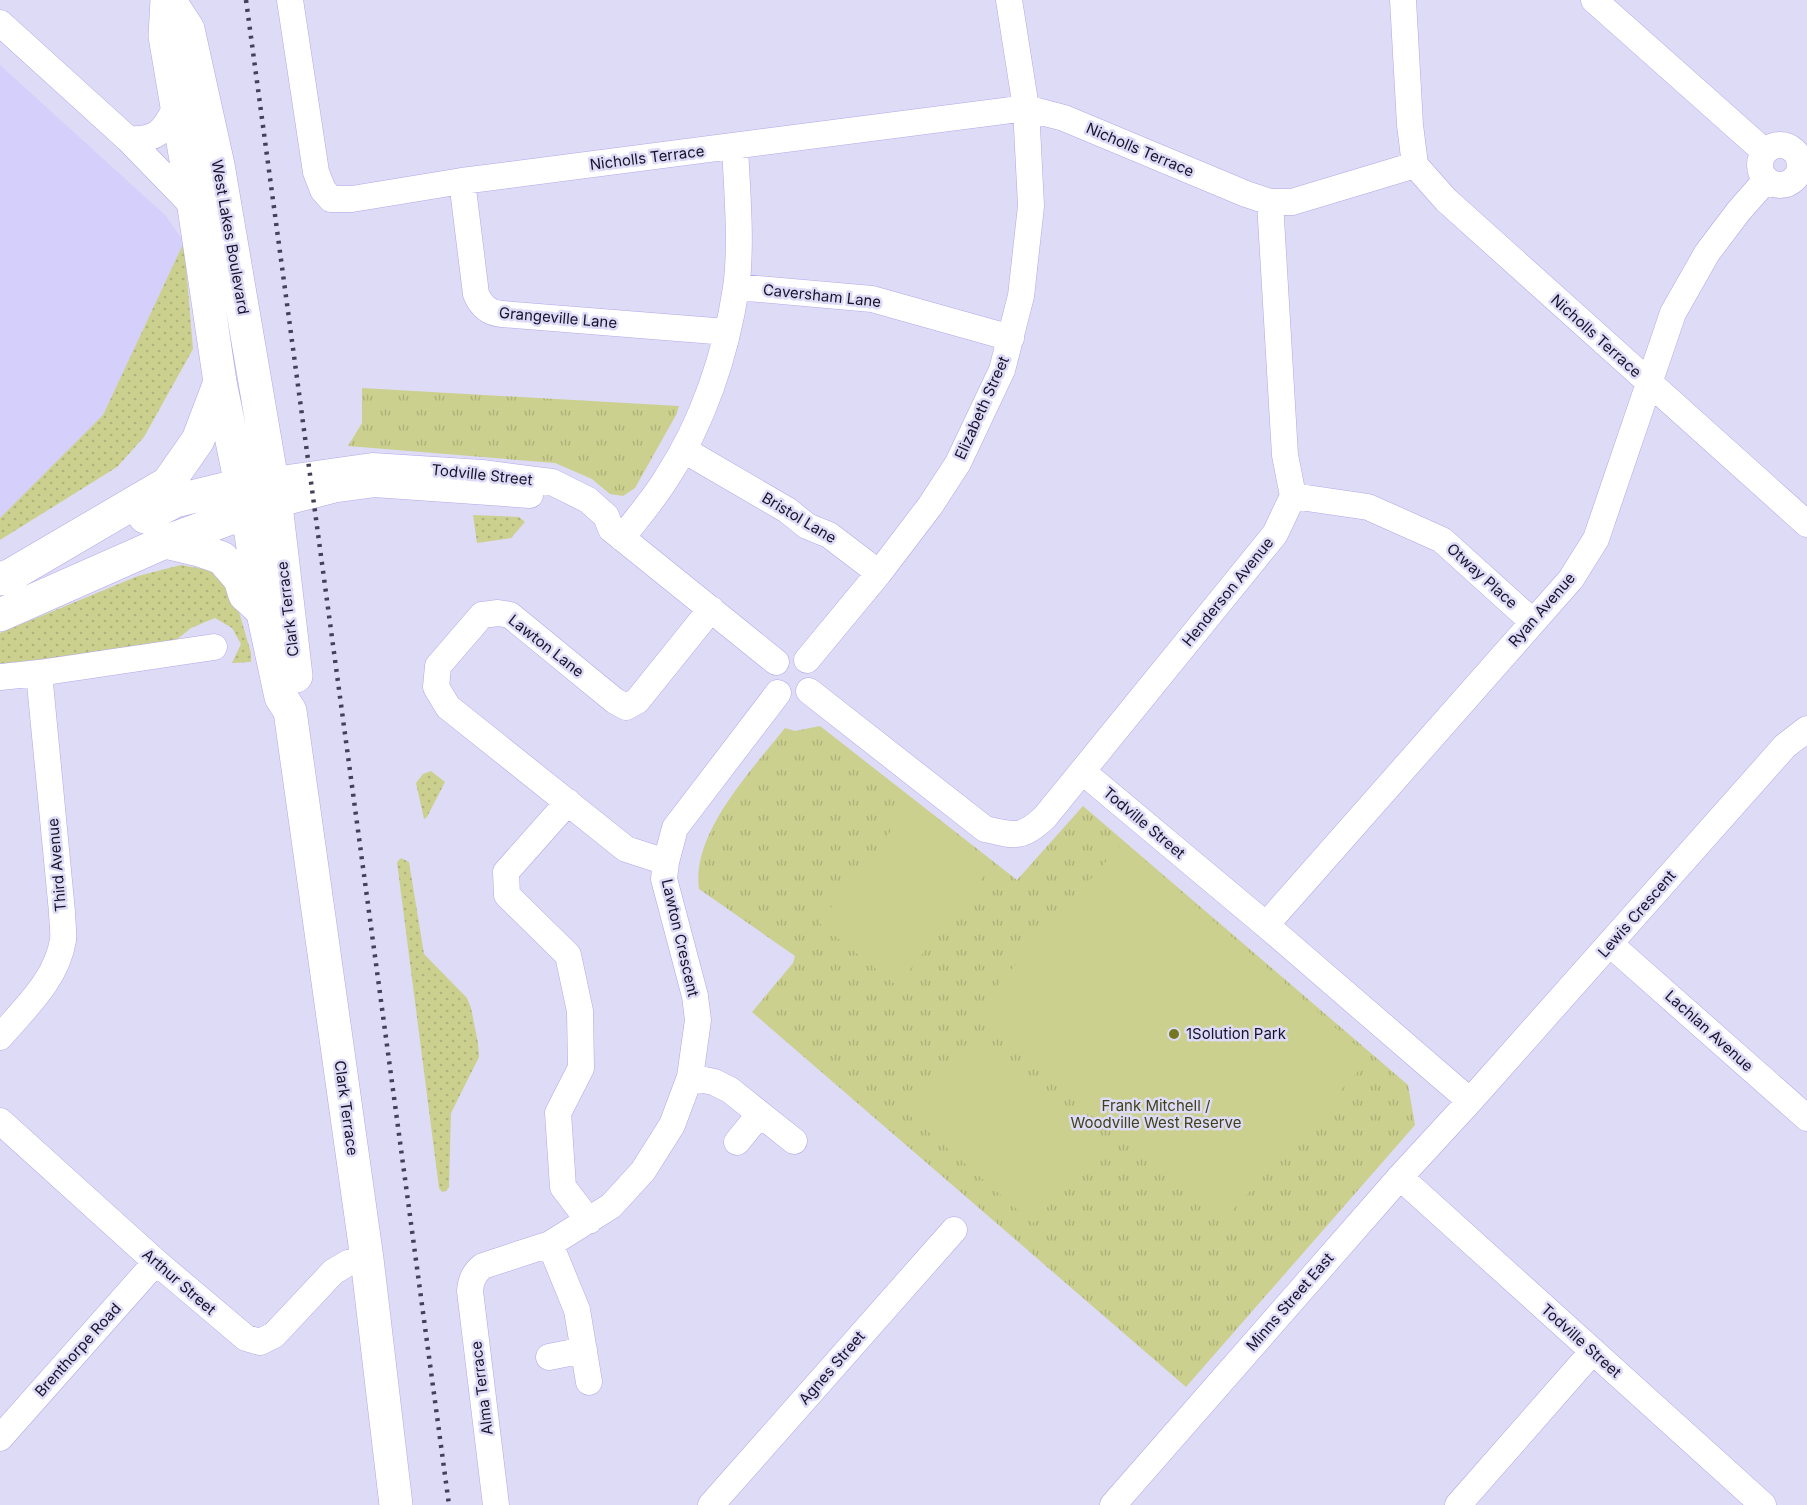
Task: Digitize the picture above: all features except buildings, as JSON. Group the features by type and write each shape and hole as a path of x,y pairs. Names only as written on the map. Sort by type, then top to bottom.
{"main road":[{"name":"West Lakes Boulevard","path":"168,0 165,36 178,104 220,382 259,495"},
{"name":"West Lakes Boulevard","path":"168,0 188,29 218,165 259,495"},
{"name":"West Lakes Boulevard","path":"0,579 11,575 168,483 198,440 220,382"},
{"path":"96,526 123,530 175,501 259,495"},
{"path":"0,615 165,542 259,495"},
{"name":"Clark Terrace","path":"259,495 263,613 281,697 290,711 367,1259 396,1505"},
{"name":"Clark Terrace","path":"259,495 299,696 290,711"},
{"path":"165,542 222,558 240,579 245,595 263,613"}],"street":[{"name":"Nicholls Terrace","path":"290,0 316,172 323,190 331,199 352,199 462,181 1026,108 1064,118 1270,202 1292,202 1415,165 1446,200 1807,524"},
{"name":"Elizabeth Street","path":"807,660 879,573 930,506 958,463 1002,370 1021,296 1031,206 1026,108 1009,0"},
{"path":"1402,0 1410,125 1415,165"},
{"path":"1594,0 1765,152"},
{"path":"0,23 129,139 194,207"},
{"path":"129,139 143,140 158,134 178,104"},
{"path":"1801,143 1801,185 1772,184 1766,180 1760,165 1765,152 1776,145 1801,143"},
{"path":"617,533 666,480 684,450 704,407 727,332 736,287 738,261 735,147"},
{"name":"Ryan Avenue","path":"1266,925 1571,579 1596,539 1673,313 1707,253 1766,180"},
{"name":"Grangeville Lane","path":"462,181 476,294 479,302 490,312 727,332"},
{"path":"1270,202 1286,455 1293,496"},
{"name":"Caversham Lane","path":"736,287 872,299 1011,338"},
{"name":"Bristol Lane","path":"684,450 787,510 807,526 833,537 879,573"},
{"name":"Todville Street","path":"259,495 335,480 372,466 482,473 552,482 588,500 606,516 617,533 776,662"},
{"name":"Otway Place","path":"1293,496 1368,507 1442,540 1533,622"},
{"name":"Henderson Avenue","path":"1083,772 1275,534 1293,496"},
{"name":"Lawton Lane","path":"568,802 448,707 436,687 438,666 482,615 498,613 510,615 615,701 626,707 637,701 711,609"},
{"path":"0,677 214,647"},
{"path":"789,654 807,660 814,673 814,681 809,691 795,698 788,698 778,693 771,680 771,672 776,662 789,654"},
{"name":"Third Avenue","path":"0,1037 42,988 55,965 63,940 39,673"},
{"path":"809,691 986,829 1011,836 1031,831 1083,772"},
{"path":"666,862 675,828 778,693"},
{"name":"Lewis Crescent","path":"1470,1101 1785,746 1807,729"},
{"name":"Todville Street","path":"1083,772 1266,925 1470,1101"},
{"path":"568,802 506,872 507,895 568,955 580,1011 581,1068 558,1113 562,1176 563,1187 589,1221"},
{"name":"Lawton Crescent","path":"476,1272 483,1266 550,1244 611,1206 643,1171 672,1125 690,1077 698,1020 695,996 664,879 666,862 626,849 568,802"},
{"name":"Lachlan Avenue","path":"1610,944 1807,1118"},
{"path":"690,1077 714,1082 729,1090 794,1141"},
{"name":"Minns Street East","path":"1113,1505 1400,1177 1470,1101"},
{"path":"737,1142 760,1114"},
{"name":"Arthur Street","path":"0,1121 156,1262 246,1338 260,1342 274,1335 333,1272 348,1263 367,1259"},
{"name":"Todville Street","path":"1400,1177 1763,1505"},
{"name":"Agnes Street","path":"711,1505 954,1230"},
{"path":"550,1244 578,1310 589,1382"},
{"name":"Brenthorpe Road","path":"0,1438 156,1262"},
{"name":"Alma Terrace","path":"476,1272 471,1281 470,1291 496,1505"},
{"path":"549,1357 584,1350"},
{"path":"1458,1505 1593,1351"}],"shaded area":[{"path":"0,65 166,216 184,242 103,415 0,518"}],"green space":[{"path":"184,242 193,349 144,437 117,467 0,540 0,518 103,415"},
{"path":"362,388 679,406 635,488 623,496 610,494 592,479 555,463 348,446 362,423"},
{"path":"473,515 519,517 525,522 511,538 477,543"},
{"path":"181,565 209,570 234,595 251,653 251,662 232,663 241,644 232,628 215,618 191,628 175,641 0,665 0,633 138,576"},
{"name":"Frank Mitchell / Woodville West Reserve","path":"820,726 1017,880 1083,806 1408,1085 1415,1125 1186,1387 752,1012 793,963 795,956 699,889 699,868 704,846 727,803 785,728 795,731"},
{"path":"431,771 445,782 424,819 416,783 423,774"},
{"path":"908,809 988,871 897,986 819,923"},
{"name":"1Solution Park","path":"1123,842 1370,1058 1223,1221 977,1009"},
{"path":"401,858 409,862 424,954 467,998 478,1043 479,1057 451,1113 449,1187 442,1192 439,1188 397,862"},
{"path":"975,1035 1104,1144 1033,1223 906,1112"}],"railway":[{"path":"246,0 449,1505"}],"place":[{"name":"1Solution Park","path":"1174,1034"}]}
